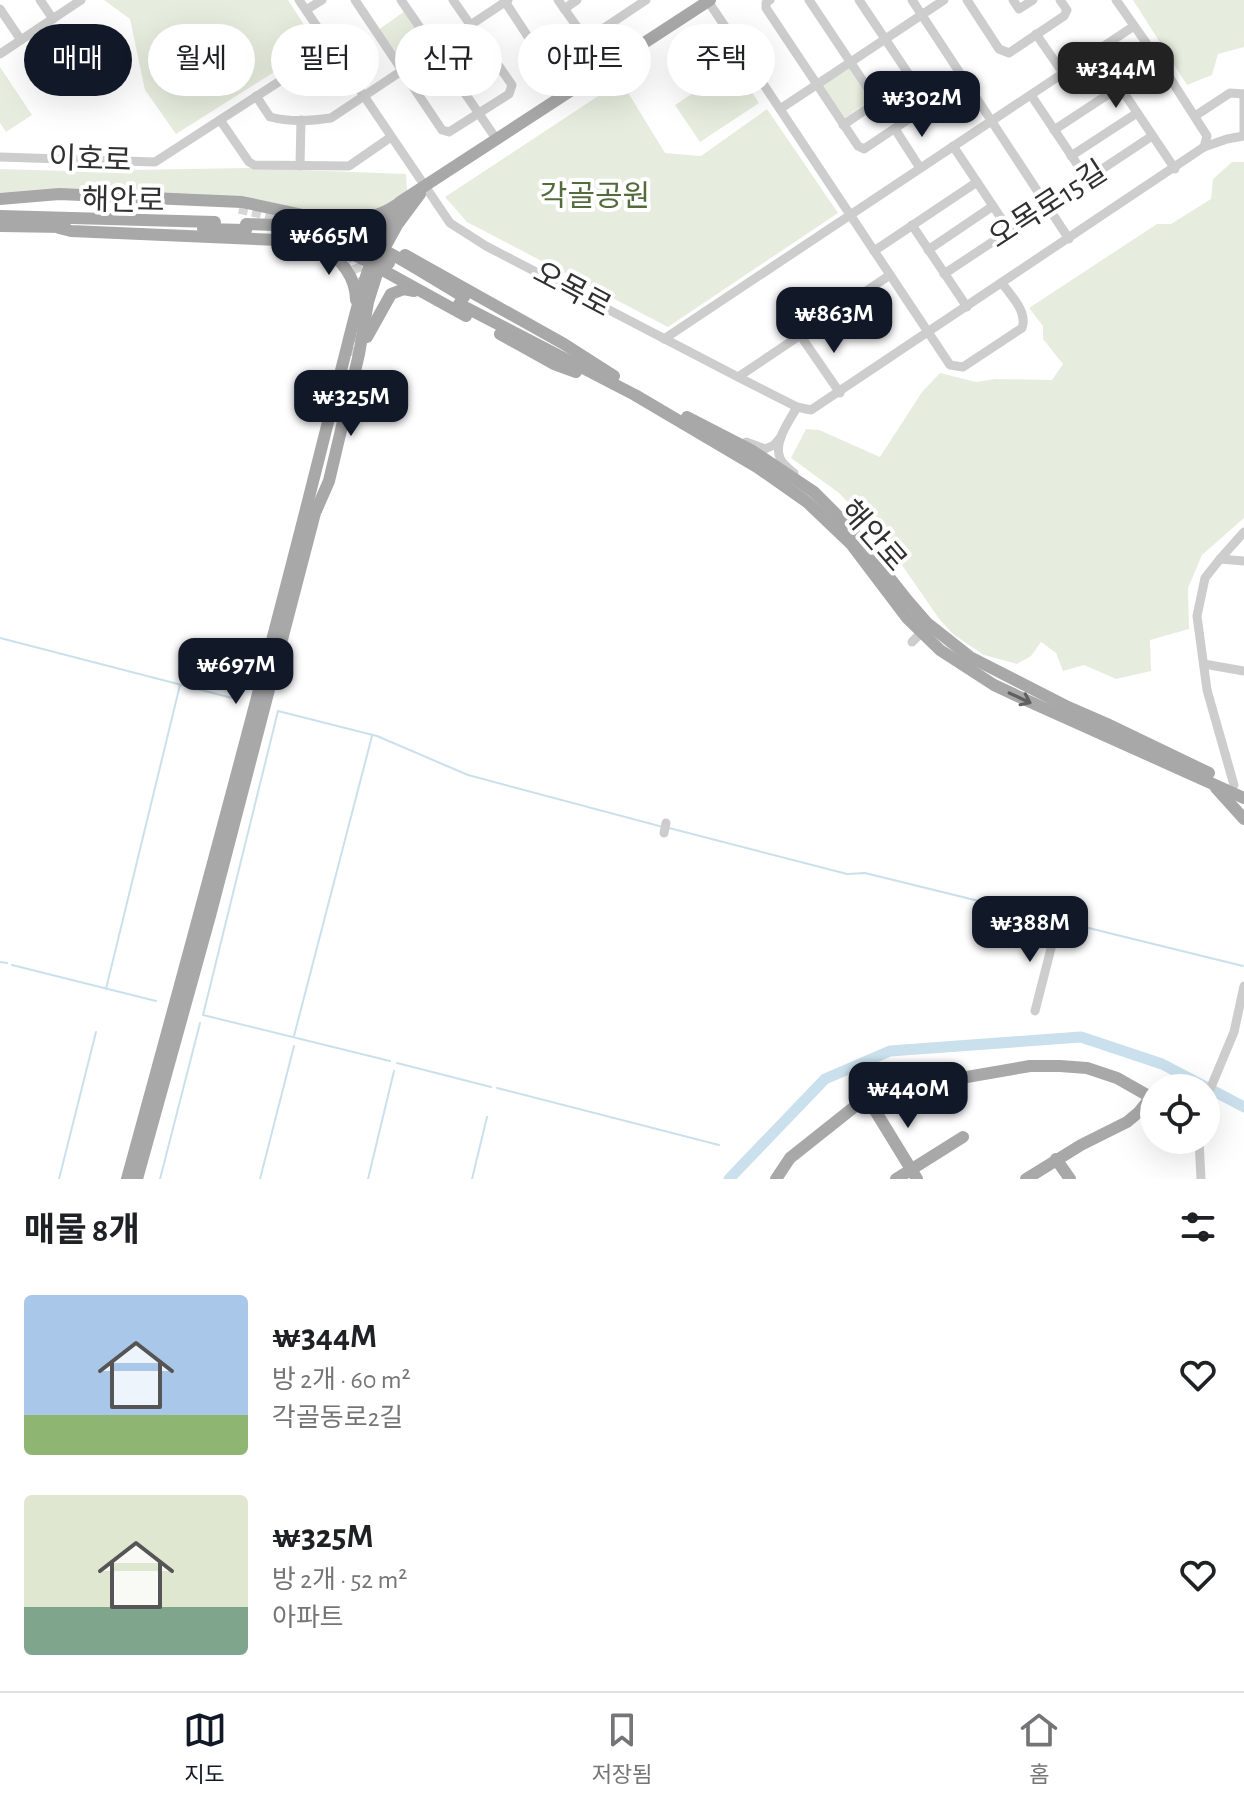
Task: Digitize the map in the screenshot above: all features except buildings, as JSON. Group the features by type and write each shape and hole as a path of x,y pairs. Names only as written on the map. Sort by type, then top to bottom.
{"main road":[{"path":"651,39 709,0"},
{"path":"0,199 59,194 242,202 317,218 354,221 381,213 425,188 564,96"},
{"path":"382,243 425,188"},
{"path":"0,205 84,202 239,209"},
{"path":"137,1179 210,916 315,513 329,481 355,355 388,220 400,202"},
{"name":"해안로","path":"0,216 246,227"},
{"path":"317,218 407,256 564,344 634,392"},
{"name":"해안로","path":"0,226 310,228 349,236 373,246 462,300 634,392 751,450 809,488 852,530 927,623 970,657 1239,788"},
{"path":"59,228 303,241 333,248 376,266 554,364 634,392"},
{"path":"303,241 330,253 350,275 356,288 355,314"},
{"path":"395,277 388,268 388,258 395,254 407,256"},
{"path":"127,1179 200,917 355,314 376,266"},
{"path":"355,355 391,294 404,289 423,292"},
{"name":"해안로","path":"634,392 757,467 807,502 851,544 907,618 940,650 994,685 1244,798"},
{"path":"1211,783 1244,819"},
{"path":"778,1178 790,1158 858,1104 884,1093 1030,1066 1087,1068 1117,1078 1140,1091"},
{"path":"868,1099 914,1174"},
{"path":"1026,1179 1056,1159 1127,1122 1140,1111"},
{"path":"896,1179 914,1174 963,1137"},
{"path":"1056,1159 1070,1179"}],"street":[{"path":"40,0 53,19"},
{"path":"0,54 81,0"},
{"name":"오목로","path":"299,0 315,24"},
{"path":"306,10 322,0"},
{"path":"355,0 395,60"},
{"path":"401,0 418,24"},
{"path":"453,0 469,24"},
{"path":"577,0 561,4 585,38 646,0"},
{"path":"709,0 950,365 963,367 1022,328 1025,323 1023,315 1002,283"},
{"path":"770,0 766,8 843,125 858,146 864,149 928,103 859,0"},
{"path":"809,0 877,102 843,125"},
{"path":"912,0 1069,239"},
{"path":"780,109 944,0"},
{"path":"967,0 999,49 1009,53 1064,16 1067,10 1060,0"},
{"path":"1013,0 1019,9 1033,0"},
{"path":"1116,0 1207,136 1204,147"},
{"path":"472,24 506,1 521,24"},
{"path":"0,9 21,40"},
{"path":"664,339 1134,26"},
{"path":"1036,34 1063,73"},
{"path":"1054,130 1159,61"},
{"path":"419,96 442,130 449,132 509,94 512,85 502,71"},
{"name":"이호로","path":"0,157 155,162 271,86"},
{"path":"1120,87 1175,169"},
{"path":"733,441 747,442 765,449 774,445 797,407 811,410 840,393 1204,147 1244,136 1244,94 1230,93 1195,116"},
{"path":"1031,95 1087,179"},
{"path":"256,96 270,117 315,120 331,118 363,96"},
{"name":"오목로","path":"363,96 450,223 463,233 797,407"},
{"path":"467,96 497,140"},
{"path":"1071,156 1137,113"},
{"path":"220,120 254,165 349,166 391,137"},
{"path":"300,166 301,120"},
{"path":"895,129 920,168"},
{"name":"오목로15길","path":"944,274 1152,136"},
{"path":"953,146 1009,230"},
{"path":"874,251 977,182"},
{"path":"928,250 993,206"},
{"path":"912,225 967,307"},
{"path":"738,377 890,275"},
{"path":"800,335 840,393"},
{"path":"781,437 779,457 809,488"},
{"path":"1239,788 1207,690 1197,616 1205,578 1244,532"},
{"path":"1220,559 1244,561"},
{"path":"912,642 922,632"},
{"path":"1204,664 1244,671"},
{"path":"1035,1011 1057,925"},
{"path":"1217,1074 1234,1032 1244,986"},
{"path":"1200,1154 1201,1179"}],"green space":[{"path":"104,0 288,0 303,24 271,24 271,74 255,84 255,24 148,24 148,94 130,19"},
{"path":"1133,0 1244,0 1244,47 1218,54 1212,75 1187,85"},
{"path":"405,11 414,24 395,24 395,55 379,29"},
{"path":"0,67 32,115 6,132 0,123"},
{"path":"850,68 871,97 845,118 822,85"},
{"path":"149,96 236,96 176,134"},
{"name":"각골공원","path":"598,96 630,96 665,153 701,156 767,109 838,213 668,327 467,222 445,197"},
{"path":"689,96 754,96 759,103 700,142 675,105"},
{"path":"1232,162 1244,162 1244,518 1202,555 1188,588 1189,629 1150,640 1151,671 1116,679 1084,665 1063,671 1056,653 1041,642 1031,656 1017,664 984,655 954,635 940,620 886,542 839,493 791,458 806,429 819,430 880,457 922,392 940,373 976,382 995,379 1052,380 1063,364 1043,339 1043,326 1029,308 1157,224 1171,224 1211,199 1213,179"},
{"path":"248,168 406,174 407,191 389,206 348,216 286,208 0,197 0,169"}],"waterway":[{"path":"0,638 236,699"},
{"path":"106,989 180,685"},
{"path":"390,1061 203,1015 278,711 377,736 468,775 663,827"},
{"path":"294,1036 372,736"},
{"path":"669,828 847,874 865,873 1243,966"},
{"path":"0,962 7,963"},
{"path":"12,965 156,1001"},
{"path":"160,1179 200,1023"},
{"path":"59,1179 96,1032"},
{"path":"729,1179 825,1079 890,1051 1081,1037 1162,1064 1244,1107"},
{"path":"260,1179 294,1046"},
{"path":"397,1063 491,1087"},
{"path":"368,1179 394,1071"},
{"path":"497,1088 719,1145"},
{"path":"472,1179 487,1117"}],"tunnel":[{"path":"239,209 299,223"},
{"path":"348,253 364,286"},
{"path":"352,356 357,336"}]}
